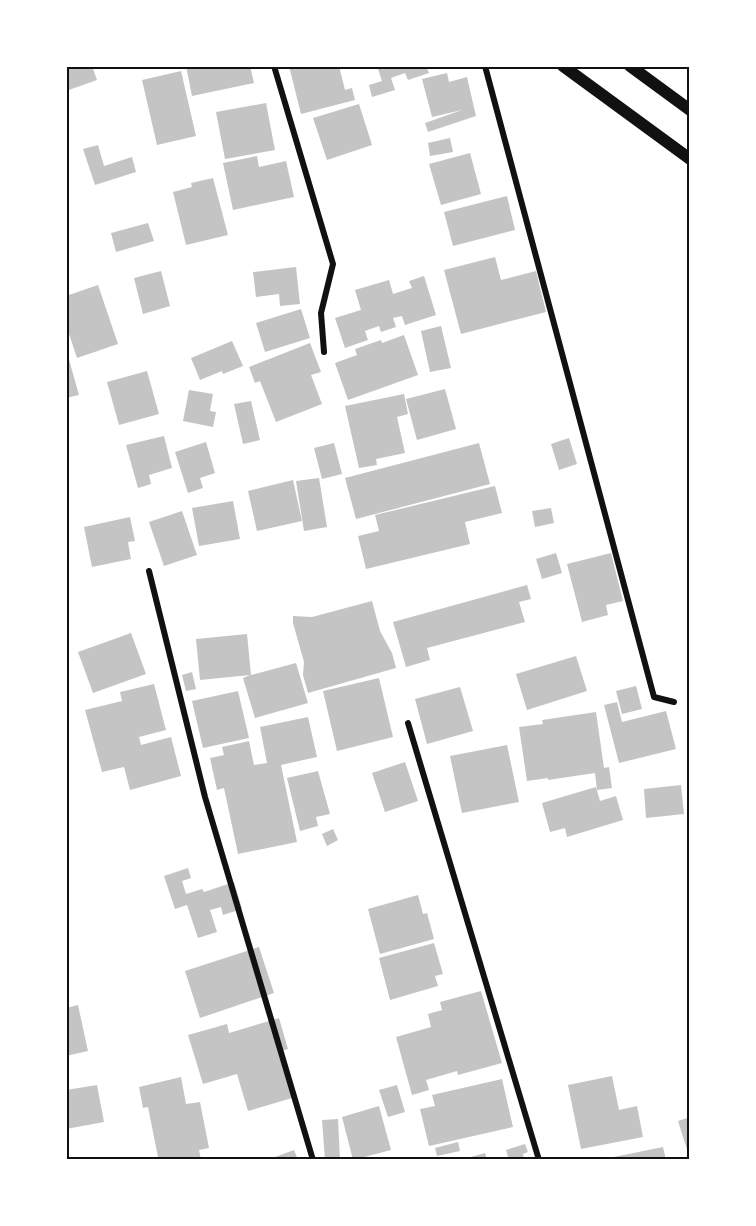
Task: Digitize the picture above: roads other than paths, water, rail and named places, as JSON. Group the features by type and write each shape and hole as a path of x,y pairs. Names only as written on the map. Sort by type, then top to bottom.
{"main road":[{"path":"563,66 690,159"},
{"path":"630,66 690,110"}],"street":[{"path":"274,66 333,264 321,313 324,352"},
{"path":"485,66 654,697 674,702"},
{"path":"148,571 205,797 313,1160"},
{"path":"408,723 539,1160"}]}
